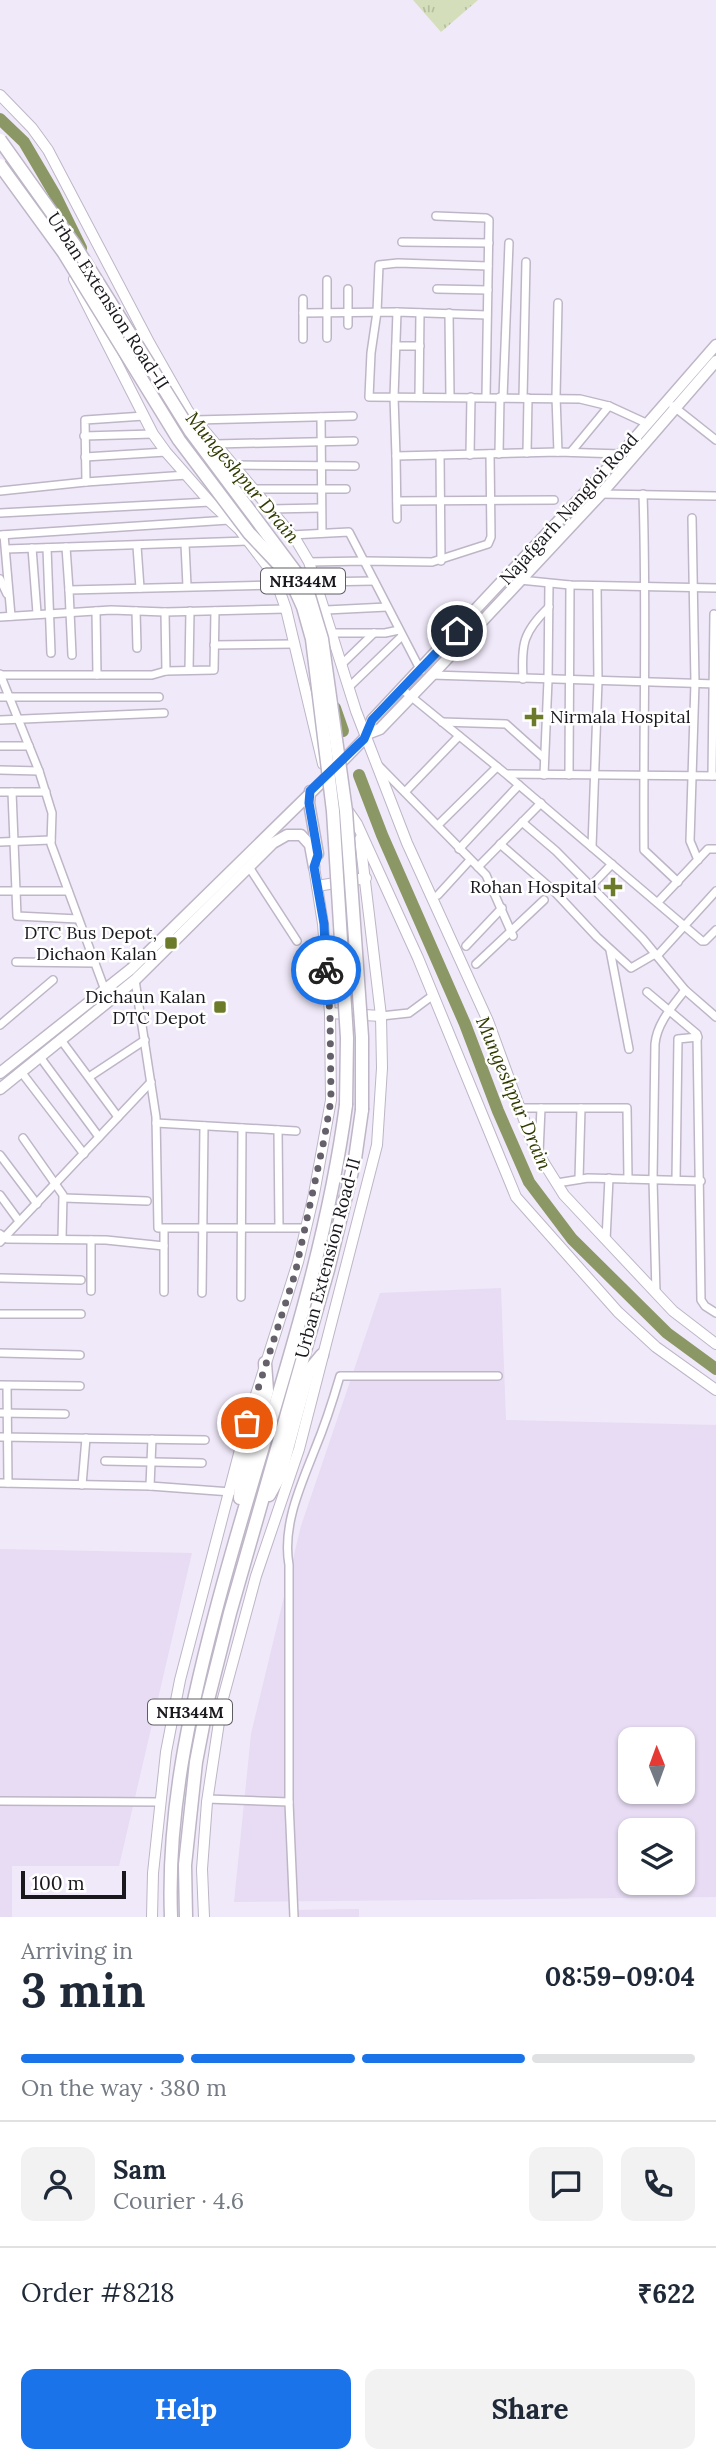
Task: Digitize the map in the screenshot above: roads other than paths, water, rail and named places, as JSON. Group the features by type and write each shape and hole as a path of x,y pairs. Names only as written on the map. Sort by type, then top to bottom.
{"highway":[{"name":"Urban Extension Road-II","path":"0,140 74,244 191,432 306,586 322,639 346,811 362,1037 362,1110 355,1159 338,1233 214,1675 196,1762 185,1864 186,1917"},
{"name":"Urban Extension Road-II","path":"0,165 64,253 179,440 248,533 282,568 294,587 312,639 333,811 347,1038 346,1105 340,1154 320,1241 242,1512 193,1697 180,1764 172,1840 171,1917"},
{"path":"256,1520 280,1475 308,1372 322,1355"},
{"path":"242,1512 241,1482 267,1391 265,1363"}],"main road":[{"name":"Najafgarh Nangloi Road","path":"192,917 367,734 372,720 432,675 646,423 716,345"},
{"name":"Najafgarh Nangloi Road","path":"407,694 421,671 601,494 716,361"},
{"path":"310,791 309,803 318,855 314,867"},
{"path":"0,1089 61,1041 273,843 283,837 301,835 310,845 314,867"},
{"path":"0,1073 107,996"}],"street":[{"path":"0,95 32,128 48,150 150,344 195,421 291,535 309,562 349,687 407,843 488,1021 539,1155 564,1195 673,1311 715,1341"},
{"path":"0,148 16,170 153,434 270,568 286,609 328,776 357,824 418,958 516,1197 618,1312 656,1347 716,1390"},
{"path":"436,216 488,219 486,397"},
{"path":"402,242 489,243"},
{"path":"499,454 509,243"},
{"path":"526,262 527,453"},
{"path":"488,266 398,263 379,265 368,395 371,399 580,399 609,406 646,423"},
{"path":"327,280 327,338"},
{"path":"348,289 348,325"},
{"path":"437,289 488,290"},
{"path":"303,299 303,339"},
{"path":"558,303 558,452"},
{"path":"397,312 394,397 397,519"},
{"path":"303,313 487,315"},
{"path":"419,397 420,313"},
{"path":"449,313 450,397"},
{"path":"396,346 420,346"},
{"path":"470,455 471,397"},
{"path":"667,399 716,439"},
{"path":"571,452 609,406"},
{"path":"86,482 85,420 144,416"},
{"path":"195,421 354,416"},
{"path":"321,417 322,533"},
{"path":"84,436 153,434"},
{"path":"214,444 354,441"},
{"path":"85,457 166,452"},
{"path":"396,456 558,452 621,454"},
{"path":"309,562 441,561 488,544 491,537 490,454"},
{"path":"440,455 441,561"},
{"path":"232,465 355,466"},
{"path":"0,491 187,475"},
{"path":"252,489 346,489"},
{"path":"601,494 716,496"},
{"path":"643,494 646,587 643,682 644,850 678,882"},
{"path":"397,501 554,500"},
{"path":"0,513 210,502"},
{"path":"269,509 321,509"},
{"path":"692,518 695,684 690,841 698,860"},
{"path":"11,616 6,549 2,535 229,520"},
{"path":"291,535 349,532 421,671"},
{"path":"6,549 248,541"},
{"path":"185,544 187,586"},
{"path":"137,546 140,588"},
{"path":"66,547 72,655"},
{"path":"32,548 37,613"},
{"path":"47,548 51,653"},
{"path":"516,576 548,584 716,587"},
{"path":"0,579 10,601"},
{"path":"317,582 374,581"},
{"path":"544,775 548,584"},
{"path":"69,590 278,585"},
{"path":"569,775 570,585"},
{"path":"592,846 596,775 597,586"},
{"path":"326,610 387,607"},
{"path":"523,679 525,635 548,607"},
{"path":"0,617 96,611 286,609"},
{"path":"96,611 97,675"},
{"path":"136,611 137,648"},
{"path":"189,670 190,611"},
{"path":"107,996 51,840 52,813 39,771 0,675 152,675 166,671 214,670 215,611"},
{"path":"165,612 166,671"},
{"path":"506,774 714,776 715,614 695,614"},
{"path":"332,633 401,633"},
{"path":"342,664 374,633"},
{"path":"349,687 401,633"},
{"path":"214,645 294,644"},
{"path":"432,675 715,684"},
{"path":"407,694 520,785 704,942 716,931"},
{"path":"0,697 159,696"},
{"path":"0,720 164,713"},
{"path":"441,722 506,724 544,758"},
{"path":"405,792 459,736"},
{"path":"0,746 29,746"},
{"path":"377,765 491,881 512,933"},
{"path":"438,825 497,767"},
{"path":"0,770 39,771"},
{"path":"459,849 520,785"},
{"path":"0,792 46,792"},
{"path":"12,792 17,916 78,919"},
{"path":"478,867 541,803"},
{"path":"522,822 556,851 656,955 685,990 716,1017"},
{"path":"205,1917 202,1869 207,1799 222,1702 256,1576 299,1449 377,1145 382,1068 381,1016 366,878 357,824"},
{"path":"0,842 51,840"},
{"path":"500,844 554,891 610,950 631,968 656,955 716,891"},
{"path":"658,902 708,849 716,849"},
{"path":"438,895 470,860"},
{"path":"590,887 612,864"},
{"path":"250,867 297,941"},
{"path":"152,1917 160,1802 166,1752 180,1680 247,1423 295,1274 331,1100 330,1013 324,924 314,867"},
{"path":"317,886 366,878"},
{"path":"0,891 68,891"},
{"path":"476,964 544,900"},
{"path":"466,946 502,908"},
{"path":"610,950 629,1049"},
{"path":"16,962 95,963"},
{"path":"133,974 156,1123 157,1226 160,1229 306,1228"},
{"path":"0,1025 53,980"},
{"path":"656,1293 653,1179 655,1044 658,1029 685,990"},
{"path":"647,992 697,1033 698,1037 701,1300 715,1309"},
{"path":"330,1013 381,1016 409,1013 432,996"},
{"path":"676,1180 678,1039 698,1037"},
{"path":"89,1077 145,1040"},
{"path":"61,1041 118,1117"},
{"path":"40,1057 99,1137"},
{"path":"22,1073 84,1154"},
{"path":"1,1238 37,1204 151,1082"},
{"path":"520,1108 629,1110 628,1179"},
{"path":"539,1155 541,1108"},
{"path":"579,1178 581,1108"},
{"path":"156,1123 296,1131"},
{"path":"202,1293 204,1126"},
{"path":"241,1297 242,1128"},
{"path":"278,1130 279,1227"},
{"path":"23,1138 64,1198 62,1239"},
{"path":"0,1155 37,1204"},
{"path":"557,1183 579,1178 701,1181"},
{"path":"606,1240 610,1178"},
{"path":"0,1195 19,1222"},
{"path":"64,1198 148,1201"},
{"path":"164,1229 164,1292"},
{"path":"1,1238 91,1240 164,1246"},
{"path":"91,1240 91,1291"},
{"path":"0,1278 80,1280"},
{"path":"0,1314 81,1314"},
{"path":"0,1353 80,1354"},
{"path":"294,1917 289,1802 287,1552 297,1495 340,1376 498,1376"},
{"path":"80,1386 4,1386 4,1483 150,1486 231,1492"},
{"path":"4,1413 65,1414"},
{"path":"4,1437 205,1440"},
{"path":"82,1485 86,1438"},
{"path":"150,1486 152,1439"},
{"path":"105,1461 202,1463"},
{"path":"285,1491 297,1495"},
{"path":"207,1799 289,1802"},
{"path":"0,1801 160,1802"}],"waterway":[{"name":"Mungeshpur Drain","path":"0,119 24,142 54,193 81,248"},
{"name":"Mungeshpur Drain","path":"128,339 149,382"},
{"name":"Mungeshpur Drain","path":"212,475 246,514"},
{"name":"Mungeshpur Drain","path":"335,708 343,731"},
{"name":"Mungeshpur Drain","path":"359,775 529,1182 572,1239 667,1333 716,1369"}],"place":[{"name":"Nirmala Hospital","path":"534,717"},
{"name":"Rohan Hospital","path":"613,887"},
{"name":"DTC Bus Depot, Dichaon Kalan","path":"171,943"},
{"name":"Dichaun Kalan DTC Depot","path":"220,1007"}]}
